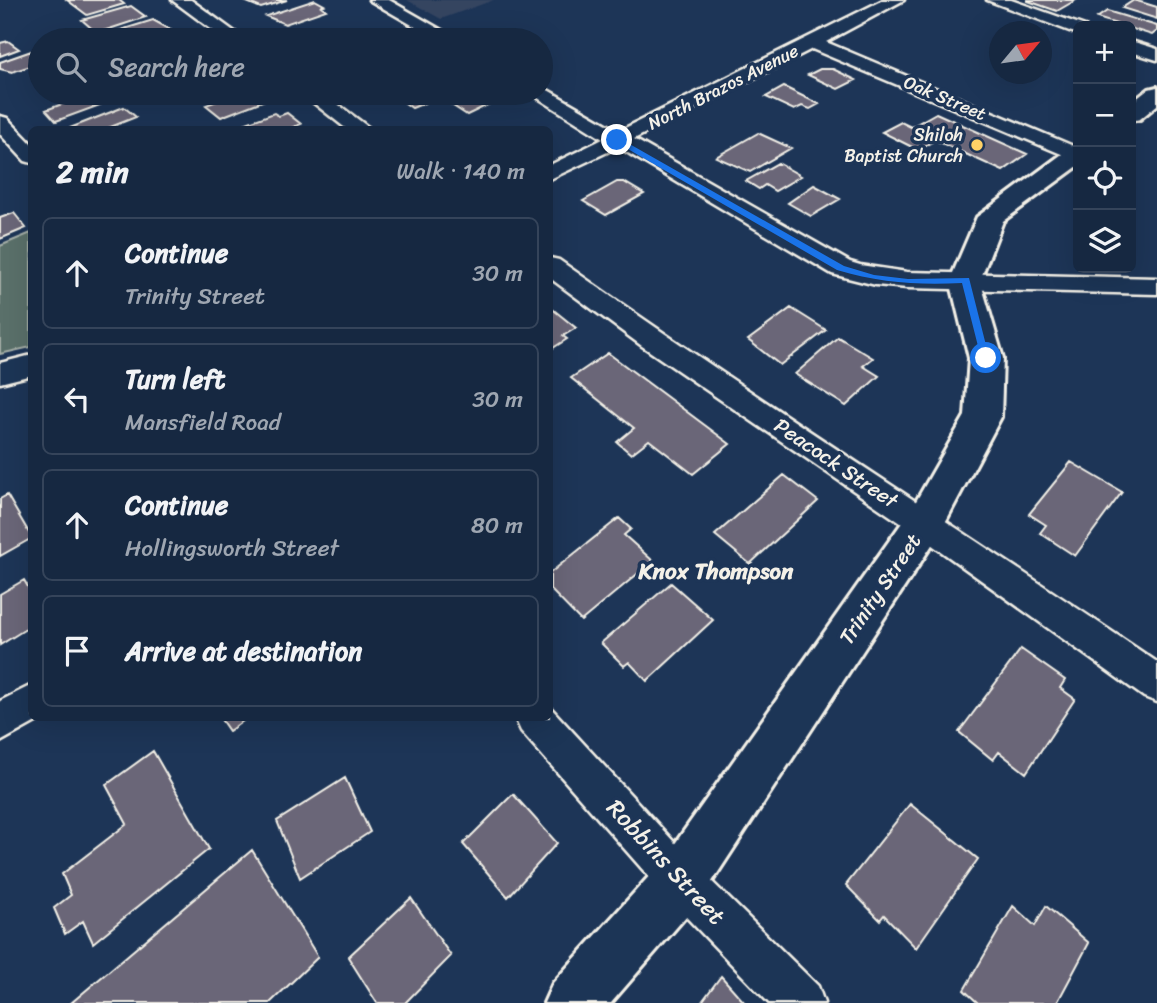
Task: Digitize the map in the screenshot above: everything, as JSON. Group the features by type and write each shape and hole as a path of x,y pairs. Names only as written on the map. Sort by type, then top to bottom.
{"street":[{"path":"180,0 220,28"},
{"path":"377,0 428,28"},
{"name":"North Brazos Avenue","path":"553,172 896,0"},
{"path":"995,0 1073,26"},
{"name":"Oak Street","path":"812,41 1073,153"},
{"path":"1136,48 1157,55"},
{"path":"1136,110 1157,94"},
{"path":"553,101 841,268 873,278 908,282 965,280 1157,286"},
{"path":"328,105 356,126"},
{"path":"0,122 28,153"},
{"path":"2,157 28,153"},
{"path":"965,280 991,217 1073,159"},
{"name":"Peacock Street","path":"553,268 651,339 925,522 1157,684"},
{"name":"Trinity Street","path":"573,1003 681,881 925,522 983,417 986,358 965,280"},
{"path":"0,373 28,366"},
{"path":"0,723 28,706"},
{"name":"Robbins Street","path":"537,721 681,881 801,1003"}],"shaded area":[{"path":"407,0 494,0 441,19"}],"green space":[{"path":"28,234 28,348 0,354 0,246"}],"building":[{"path":"67,0 119,0 124,4 87,15"},
{"path":"245,0 287,0 261,8 244,1"},
{"path":"315,0 324,5 321,6 326,10 285,24 266,16"},
{"path":"1028,0 1076,0 1057,11 1028,1"},
{"path":"1134,0 1157,7 1157,19 1122,8"},
{"path":"131,6 146,17 112,28 91,28 82,20"},
{"path":"1107,11 1157,26 1157,31 1152,35 1136,30 1136,21 1107,21 1097,18"},
{"path":"153,20 168,28 127,28"},
{"path":"8,41 19,49 0,56 0,43"},
{"path":"28,52 28,67 12,72 0,69 0,62"},
{"path":"820,69 833,69 856,80 838,89 808,75"},
{"path":"784,87 819,104 810,109 802,106 794,110 766,97"},
{"path":"60,105 100,105 56,121 46,110"},
{"path":"206,105 252,105 221,117"},
{"path":"452,105 488,105 467,115"},
{"path":"124,107 136,117 113,126 75,126"},
{"path":"274,113 279,116 287,113 301,124 246,126 244,124"},
{"name":"Shiloh Baptist Church","path":"936,113 1027,154 1003,171 935,140 918,150 882,132 901,122 911,127"},
{"path":"758,133 791,148 750,172 716,157"},
{"path":"778,163 801,176 775,191 765,185 759,189 746,181"},
{"path":"617,182 624,182 644,194 606,215 583,201"},
{"path":"814,185 840,199 811,216 788,203"},
{"path":"14,213 26,228 0,239 0,218"},
{"path":"791,308 826,330 780,365 748,340"},
{"path":"553,309 576,328 563,336 567,339 553,348"},
{"path":"838,337 873,358 863,366 879,376 846,406 795,374"},
{"path":"608,353 730,444 693,474 649,440 631,454 617,442 634,428 571,378"},
{"path":"1071,462 1122,492 1075,556 1040,533 1046,525 1029,514"},
{"path":"784,475 818,501 750,564 715,535"},
{"path":"7,495 28,531 28,540 0,556 0,499"},
{"path":"619,518 631,529 624,535 653,561 581,621 553,592 553,571"},
{"path":"24,580 28,587 28,628 0,645 0,594"},
{"path":"671,583 713,620 647,681 629,662 624,666 601,643"},
{"path":"1021,649 1065,680 1060,688 1075,699 1026,773 999,752 993,760 959,732"},
{"path":"222,721 243,721 229,731"},
{"path":"153,751 209,849 93,943 83,921 65,934 54,908 71,895 62,874 127,824 106,785"},
{"path":"345,778 370,832 300,878 277,821"},
{"path":"513,794 557,843 508,897 463,844"},
{"path":"910,804 978,859 916,948 884,915 880,920 846,885"},
{"path":"252,850 318,957 270,1003 71,1003"},
{"path":"411,898 451,956 405,1003 377,1003 348,957"},
{"path":"1013,906 1035,926 1046,906 1089,943 1057,1003 978,1003 964,990"},
{"path":"721,976 745,1003 701,1003"}],"place":[{"name":"Shiloh Baptist Church","path":"977,145"}],"district":[{"name":"Knox Thompson","path":"716,571"}],"route":[{"path":"617,140 841,268 873,278 908,282 965,280 986,358"}]}
